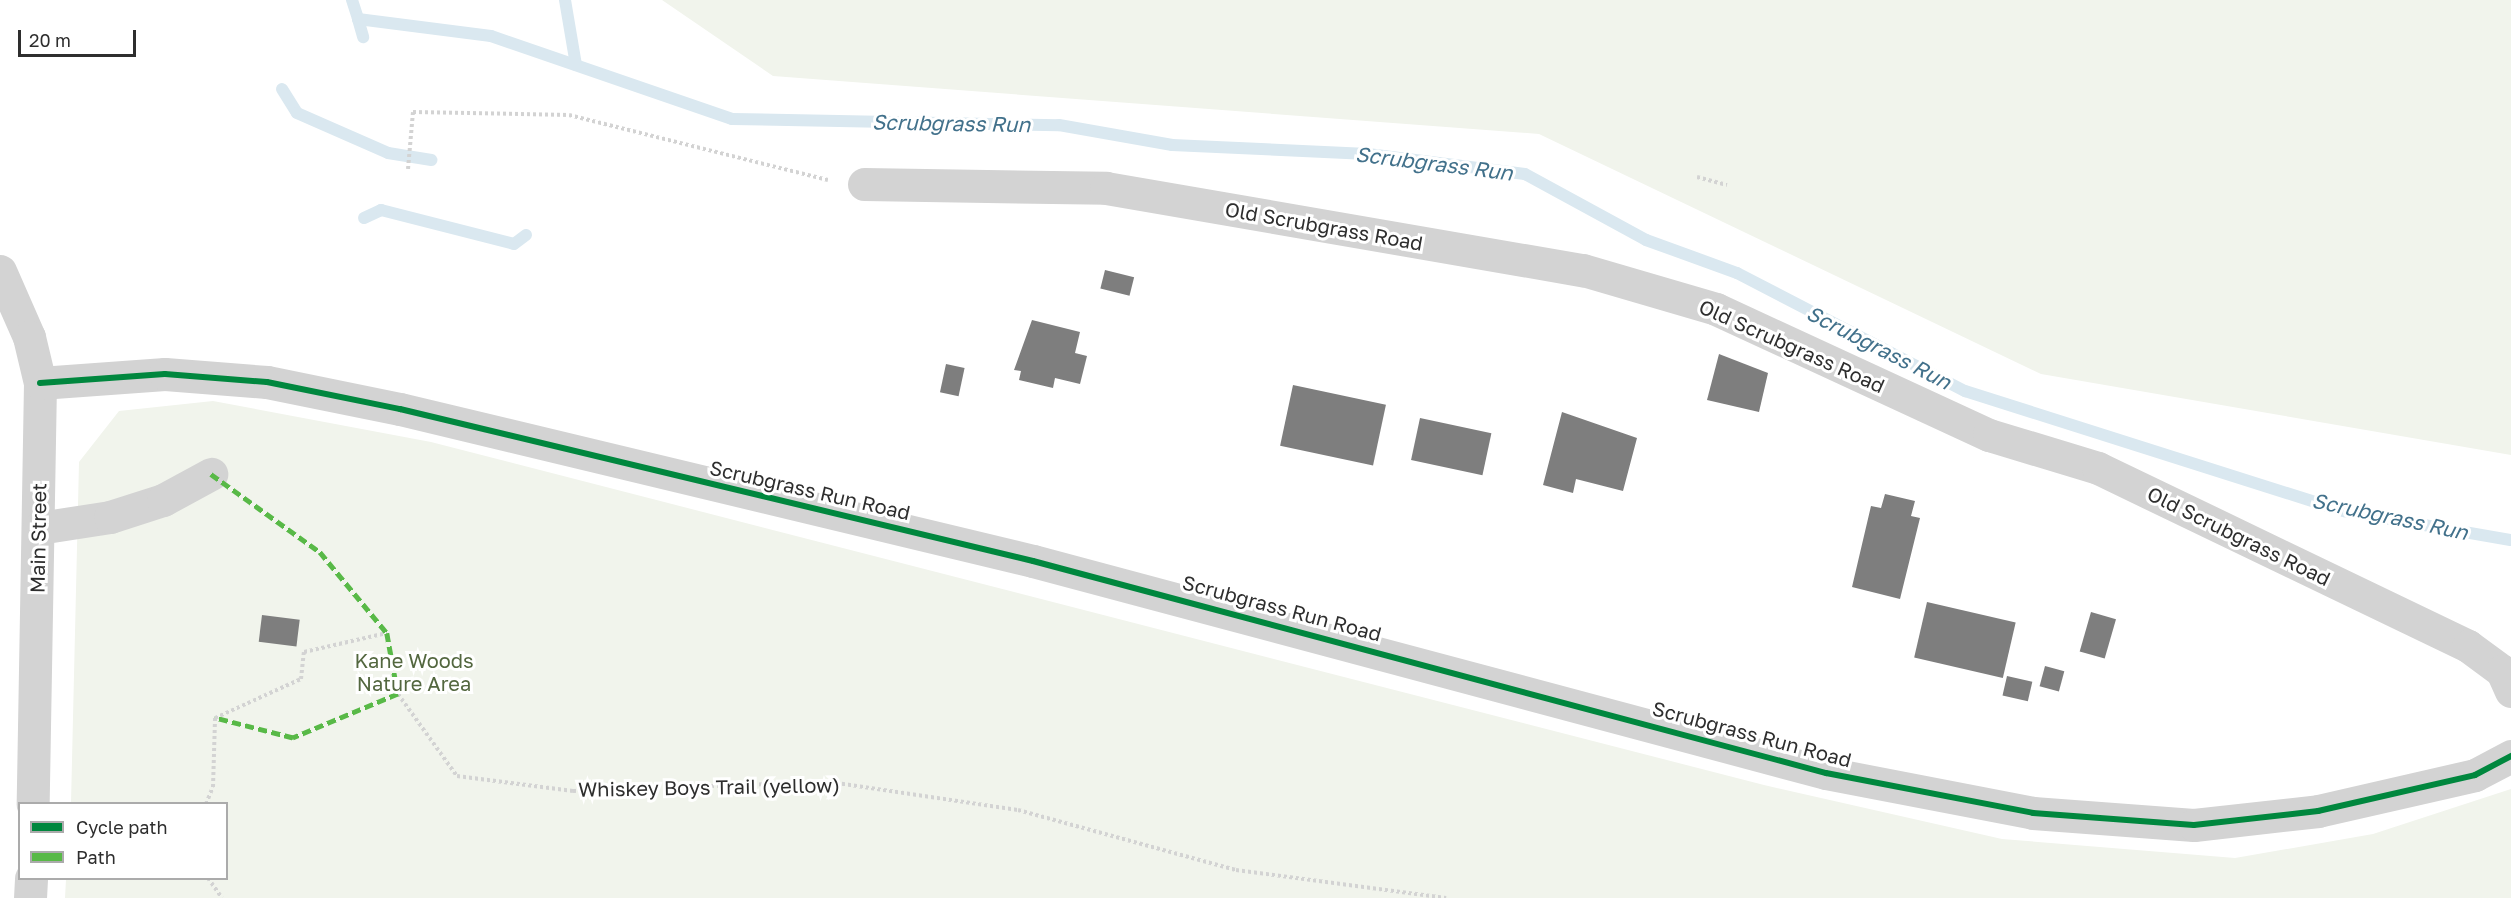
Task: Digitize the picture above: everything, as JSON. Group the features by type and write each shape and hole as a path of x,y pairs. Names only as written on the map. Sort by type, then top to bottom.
{"street":[{"name":"Old Scrubgrass Road","path":"864,184 1106,188 1583,270 1716,309 1989,435 2098,468 2468,645 2502,671 2511,692"},
{"name":"Main Street","path":"2,275 29,337 40,383 33,802"},
{"name":"Scrubgrass Run Road","path":"40,383 165,374 267,382 400,409 1045,564 1826,772 2033,813 2194,825 2319,811 2475,775 2511,756"},
{"path":"39,528 111,517 163,500 211,474"},
{"path":"30,898 31,880"}],"path":[{"path":"408,169 413,112 569,115 729,153 809,178 864,184"},
{"path":"1697,177 1727,185"},
{"path":"207,802 213,787 215,718 301,679 304,652 387,633"},
{"path":"209,880 222,898"}],"green space":[{"path":"662,0 2511,0 2511,455 2041,374 1539,134 773,76"},
{"name":"Kane Woods Nature Area","path":"213,401 431,442 1764,785 2002,839 2235,858 2373,834 2511,789 2511,898 65,898 66,880 228,880 228,802 71,802 79,462 119,411"}],"building":[{"path":"1105,270 1134,277 1130,296 1100,288"},
{"path":"1032,320 1080,332 1075,353 1087,356 1080,384 1055,378 1053,388 1019,380 1021,371 1014,370"},
{"path":"1719,354 1768,373 1759,412 1707,400"},
{"path":"946,364 965,368 959,396 940,392"},
{"path":"1293,385 1386,405 1373,465 1280,446"},
{"path":"1562,412 1637,438 1623,491 1576,479 1573,493 1543,485"},
{"path":"1420,418 1491,433 1482,475 1411,460"},
{"path":"1885,494 1915,501 1911,516 1920,518 1900,599 1852,587 1871,506 1881,508"},
{"path":"1927,602 2016,622 2003,678 1914,658"},
{"path":"2091,612 2116,619 2105,659 2080,651"},
{"path":"262,615 300,620 296,646 259,642"},
{"path":"2045,666 2064,671 2059,691 2040,686"},
{"path":"2007,676 2032,682 2028,701 2003,695"}],"waterway":[{"name":"Scrubgrass Run","path":"352,0 358,19 491,36 732,119 1059,125 1172,145 1368,154 1525,174 1646,240 1737,273 1965,391 2344,511 2511,540"},
{"path":"565,0 576,65"},
{"path":"358,19 363,37"},
{"path":"282,89 297,113 388,153 431,160"},
{"path":"364,218 381,210 514,244 526,235"}],"marked path":[{"path":"211,474 320,552 387,633 398,694 293,738 215,718"}],"cycle path":[{"path":"40,383 165,374 267,382 400,409 1033,561 1826,773 2033,813 2194,825 2318,811 2475,775 2511,756"}]}
